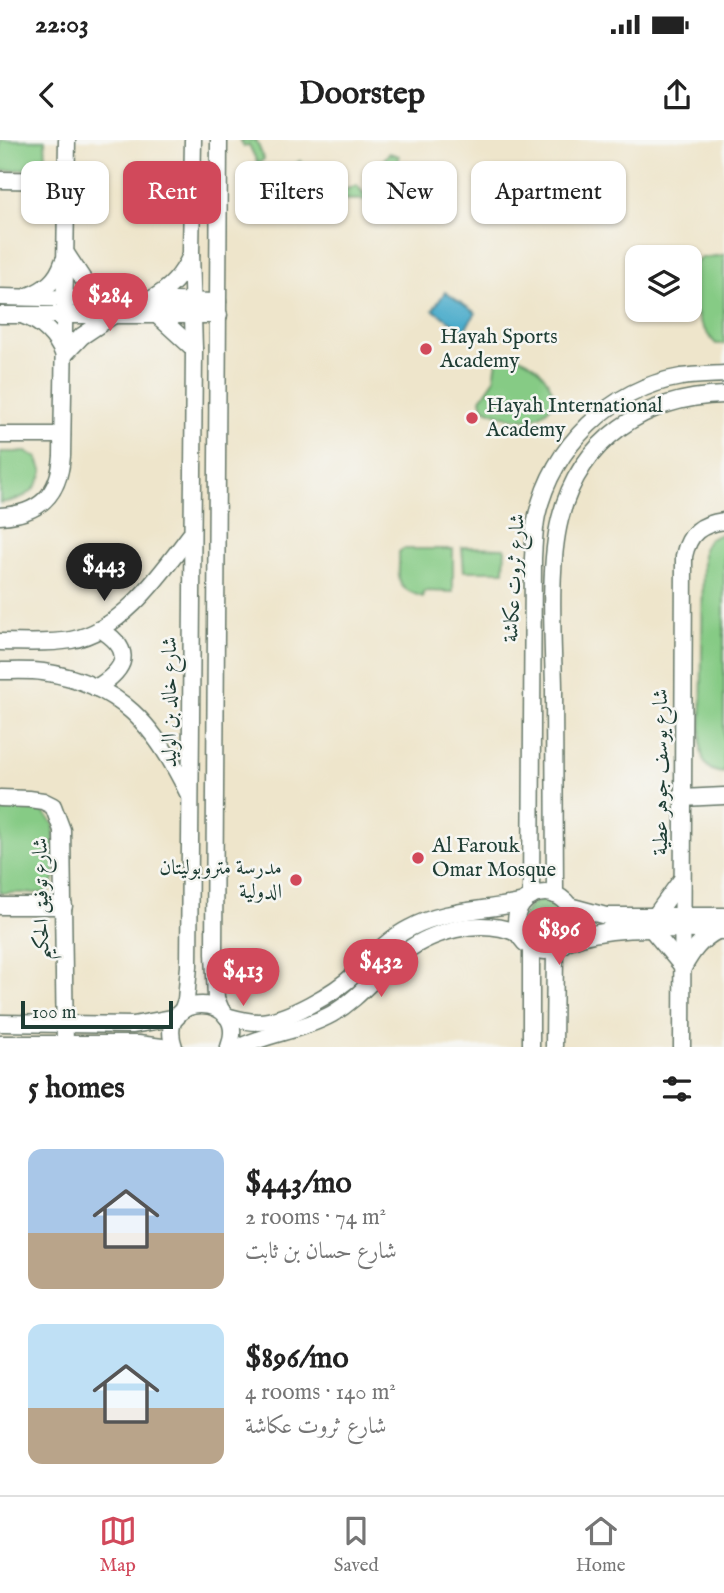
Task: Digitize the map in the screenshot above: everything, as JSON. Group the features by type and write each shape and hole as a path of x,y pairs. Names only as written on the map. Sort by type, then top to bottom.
{"street":[{"path":"66,161 67,140"},
{"name":"شارع خالد بن الوليد","path":"174,1047 171,1031 186,1000 190,966 193,140"},
{"path":"219,140 214,953 216,998 232,1032 229,1047"},
{"path":"0,180 21,180"},
{"path":"0,516 23,513 40,505 59,481 66,224"},
{"path":"150,300 176,281 186,267 191,252"},
{"path":"25,297 48,286 57,277 66,253"},
{"path":"66,253 86,284 105,299"},
{"path":"0,298 150,300 193,309"},
{"path":"0,315 158,316 193,309 219,308"},
{"path":"21,315 43,326 52,334 64,355"},
{"path":"64,355 92,328 114,315"},
{"path":"158,316 194,349"},
{"name":"شارع ثروت عكاشة","path":"527,900 533,558 538,513 555,469 582,431 599,415 635,391 682,377 724,374"},
{"name":"شارع ثروت عكاشة","path":"555,895 553,618 560,519 568,495 597,449 631,419 647,410 687,398 724,395"},
{"path":"0,435 62,435"},
{"name":"شارع يوسف جوهر عطية","path":"682,1047 684,556 691,536 710,523 724,521"},
{"path":"0,642 74,640 100,629 145,592 191,534"},
{"path":"191,596 202,592 215,597"},
{"path":"532,619 553,618"},
{"path":"96,688 116,674 121,665 122,651 116,639 100,629"},
{"path":"0,671 41,671 68,677 96,688 135,712 171,757 190,796"},
{"path":"191,717 202,720 214,714"},
{"path":"682,798 724,796"},
{"name":"شارع توفيق الحكيم","path":"0,798 43,801 53,806 62,830 65,1045"},
{"path":"240,1047 305,1027 336,1012 363,991 399,956 437,934 466,927 496,926 519,934 531,947 539,950 561,946 596,932 653,923 682,877"},
{"path":"682,877 693,899 719,923"},
{"path":"0,1023 133,1025 179,1014 191,1006 201,1004 243,1021 260,1023 311,1005 342,985 382,947 409,928 446,914 527,900 543,893 555,895 569,906 606,916 653,923 719,923"},
{"path":"519,934 517,914 527,900"},
{"path":"0,906 64,906"},
{"path":"554,1047 561,946 574,928 569,906"},
{"path":"653,923 682,968 696,947 719,923"},
{"path":"409,928 417,944"},
{"path":"531,947 531,1047"},
{"path":"0,1044 138,1044 162,1047"}],"green space":[{"path":"0,140 45,140 46,161 21,161 21,170 0,171"},
{"path":"240,140 256,140 264,159 257,161 249,145 244,147"},
{"path":"389,153 399,156 399,161 383,161"},
{"path":"357,185 362,191 362,200 348,200 348,188"},
{"path":"724,255 724,344 716,344 700,322 702,258"},
{"path":"506,355 524,359 544,376 555,401 547,410 531,418 522,419 483,408 481,399 494,380 497,360"},
{"path":"0,452 26,452 37,457 43,472 36,486 27,495 0,503"},
{"path":"724,533 724,773 707,766 701,749 703,549 709,539"},
{"path":"462,547 505,548 504,571 464,571"},
{"path":"403,549 453,549 453,592 424,591 423,597 406,590 399,576 399,552"},
{"path":"0,806 38,806 54,824 55,877 49,891 0,893"},
{"path":"545,900 554,901 561,906 566,913 566,931 561,938 554,943 545,944 536,943 529,938 524,931 523,922 524,913 529,906 536,901"}],"water":[{"path":"445,292 476,313 464,330 433,310"}],"place":[{"name":"Hayah Sports Academy","path":"426,349"},
{"name":"Hayah International Academy","path":"472,418"},
{"name":"Al Farouk Omar Mosque","path":"418,858"},
{"name":"مدرسة متروبوليتان الدولية","path":"296,880"}]}
